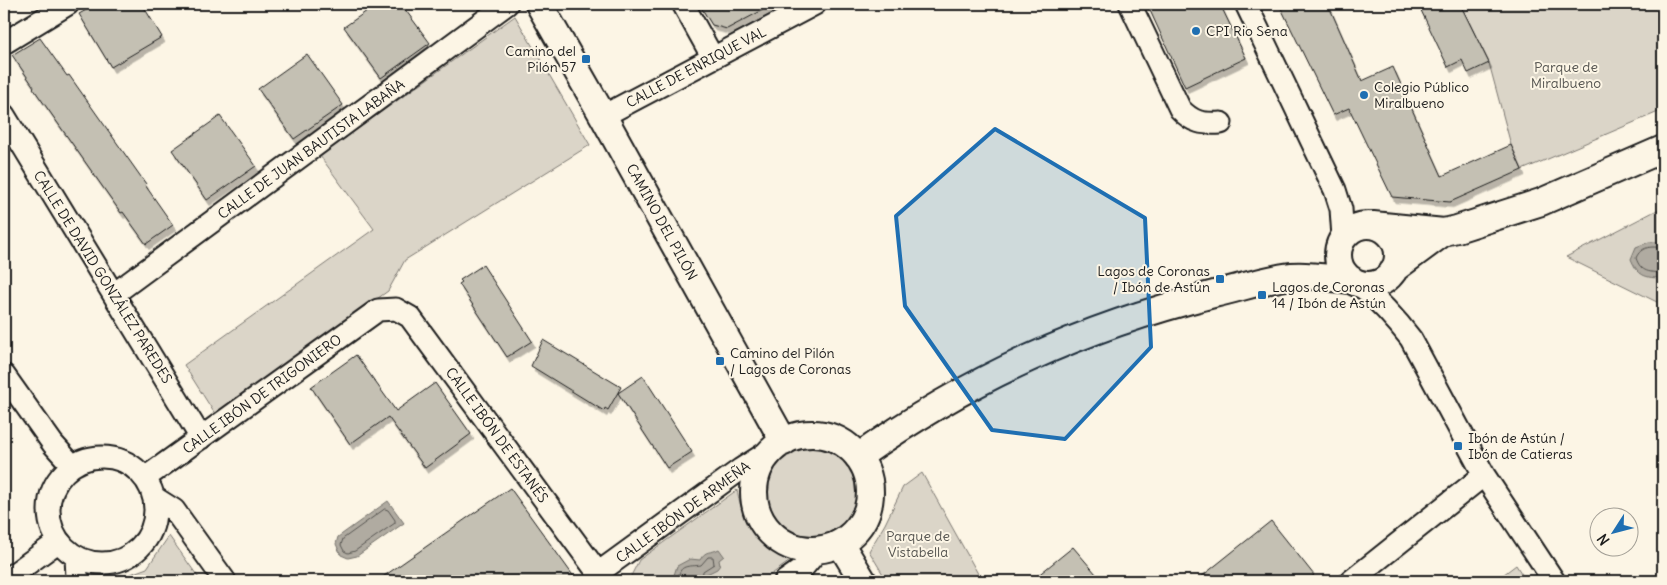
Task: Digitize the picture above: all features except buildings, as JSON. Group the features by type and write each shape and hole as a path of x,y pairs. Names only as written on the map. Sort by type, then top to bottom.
{"street":[{"path":"4,43 68,4"},
{"name":"CALLE DE JUAN BAUTISTA LABAÑA","path":"114,294 507,4"},
{"name":"CAMINO DEL PILÓN","path":"539,4 603,116 776,448"},
{"path":"683,4 713,58"},
{"name":"CALLE DE ENRIQUE VAL","path":"603,116 815,4"},
{"path":"1130,4 1180,109 1188,118 1204,124 1222,123"},
{"path":"1246,4 1335,190 1341,209 1342,239 1338,249 1340,266 1345,274 1372,295 1396,319 1411,339 1484,475 1554,581"},
{"name":"CALLE DE DAVID GONZÁLEZ PAREDES","path":"4,115 201,438"},
{"path":"1293,276 1356,227 1373,225 1444,232 1457,229 1541,202 1663,149"},
{"path":"1373,225 1387,232 1396,245 1397,261 1394,269"},
{"path":"858,457 916,418 1004,370 1063,343 1115,323 1186,302 1293,276 1355,282 1366,285 1383,281 1394,269 1444,232"},
{"name":"CALLE IBÓN DE ESTANÉS","path":"378,310 396,309 410,316 601,577"},
{"name":"CALLE IBÓN DE TRIGONIERO","path":"145,478 378,310"},
{"path":"4,375 53,444 72,465"},
{"path":"785,581 829,547 856,531 866,514 870,495 867,475 858,457 846,446 832,438 816,434 799,436 776,448 759,468 754,485 755,503 760,519 770,533 784,544 801,550 829,547"},
{"name":"CALLE IBÓN DE ARMEÑA","path":"601,577 741,469 776,448"},
{"path":"103,456 119,459 133,466 145,478 155,498 156,516 151,533 141,547 127,558 110,563 93,563 76,556 59,541 50,522 50,500 54,487 72,465 87,458 103,456"},
{"path":"1351,581 1484,475"},
{"path":"155,498 174,510 225,581"},
{"path":"4,580 59,541"},
{"path":"829,547 863,581"},
{"path":"76,556 78,578 80,581"}],"highlighted area":[{"path":"995,129 1145,218 1151,347 1065,439 992,430 905,306 896,216"}],"green space":[{"name":"Parque de Miralbueno","path":"1460,4 1663,4 1663,110 1522,170 1511,145 1489,63"},
{"path":"515,16 590,145 405,260 388,291 215,414 184,365 374,229 320,156"},
{"path":"1663,207 1663,305 1566,257"},
{"path":"813,445 831,448 846,459 857,474 860,492 857,510 846,525 831,536 813,539 795,536 780,525 769,510 766,492 769,474 780,459 795,448"},
{"name":"Parque de Vistabella","path":"922,473 982,581 887,581 869,551 903,487"},
{"path":"737,490 743,514 753,533 768,548 790,561 762,581 632,581 631,576 639,560"},
{"path":"169,536 201,581 112,581 147,568"},
{"path":"1516,565 1526,581 1495,581"}],"water":[{"path":"1649,242 1660,242 1663,245 1663,278 1643,275 1636,269 1631,259 1636,247"},
{"path":"388,501 404,523 357,556 348,558 341,555 336,544 338,537"},
{"path":"719,549 724,556 719,560 720,565 717,569 707,574 706,581 675,581 673,578 677,566 690,559 700,560 706,553"}],"place":[{"name":"CPI Rio Sena","path":"1196,31"},
{"name":"Camino del Pilón 57","path":"586,59"},
{"name":"Colegio Público Miralbueno","path":"1364,95"},
{"name":"Lagos de Coronas / Ibón de Astún","path":"1220,279"},
{"name":"Lagos de Coronas 14 / Ibón de Astún","path":"1262,295"},
{"name":"Camino del Pilón / Lagos de Coronas","path":"720,361"},
{"name":"Ibón de Astún / Ibón de Catieras","path":"1458,446"}]}
